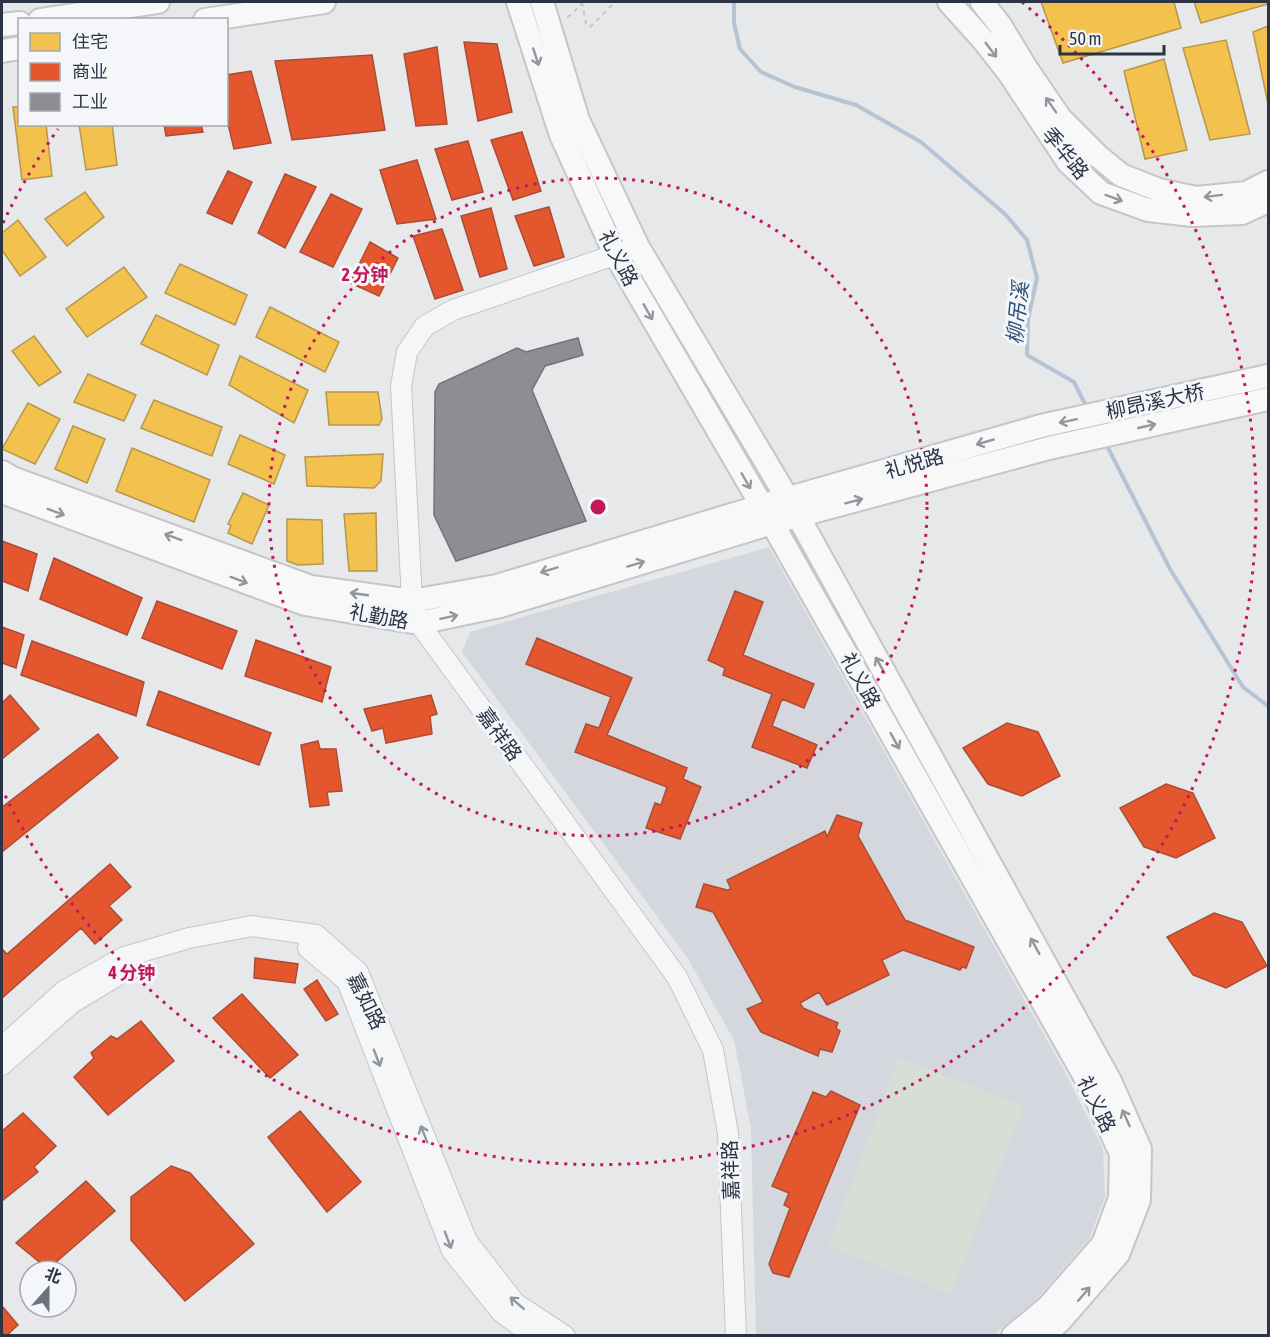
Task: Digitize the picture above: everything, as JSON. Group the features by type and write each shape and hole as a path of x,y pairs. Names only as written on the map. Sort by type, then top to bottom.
{"main road":[{"path":"53,18 158,2"},
{"path":"218,18 324,2"},
{"name":"礼义路","path":"518,2 561,135 615,255 766,514 1092,1089 1121,1154 1120,1198 1103,1244 1048,1307 1013,1335"},
{"name":"礼义路","path":"542,2 578,120 638,247 792,508 1110,1081 1140,1149 1139,1200 1118,1254 1060,1321 1043,1335"},
{"name":"季华路","path":"982,2 1000,25 1060,118 1098,156 1121,175 1159,190 1196,198 1246,192 1269,182"},
{"name":"季华路","path":"951,3 1009,73 1068,162 1101,193 1148,210 1192,215 1242,213 1269,201"},
{"path":"2,25 18,23"},
{"path":"2,51 18,48"},
{"name":"柳昂溪大桥","path":"1041,426 1269,376"},
{"name":"柳昂溪大桥","path":"1049,448 1269,399"},
{"name":"礼悦路","path":"792,508 1041,426"},
{"name":"礼悦路","path":"792,508 1049,448"},
{"name":"礼勤路","path":"2,472 12,478 311,587 412,601 497,586 792,508"},
{"name":"礼勤路","path":"2,492 305,604 419,623 500,606 766,514"}],"street":[{"name":"嘉祥路","path":"638,247 453,310 424,326 407,352 401,386 412,601 419,623 677,977 713,1050 728,1133 736,1335"},
{"name":"嘉如路","path":"2,1047 64,991 124,957 189,938 252,927 316,935 358,972 467,1241 514,1303 565,1335"},
{"name":"嘉如路","path":"2,1065 72,1003 130,968 193,949 254,938 311,948 347,981 452,1251 502,1313 534,1335"}],"path":[{"path":"549,24 572,14 582,2"},
{"path":"582,2 586,24 590,27 615,2"}],"shaded area":[{"path":"769,547 1064,1070 1103,1149 1105,1197 1089,1239 1037,1299 994,1335 756,1335 751,1128 734,1040 687,957 462,652 470,632"},
{"path":"899,1058 1024,1106 951,1294 827,1246"}],"building: 住宅":[{"path":"1041,2 1174,2 1181,28 1063,63"},
{"path":"1194,2 1268,2 1268,4 1201,23"},
{"path":"1268,26 1268,104 1253,32"},
{"path":"1226,40 1250,134 1210,140 1183,48"},
{"path":"1164,59 1187,150 1145,159 1124,71"},
{"path":"13,107 18,107 18,126 46,126 52,176 22,180"},
{"path":"79,126 112,126 117,165 86,170"},
{"path":"85,192 104,217 67,246 45,219"},
{"path":"18,220 46,257 20,276 2,250 2,233"},
{"path":"180,264 247,295 235,325 165,293"},
{"path":"124,267 147,297 87,337 66,309"},
{"path":"270,307 339,342 325,372 256,337"},
{"path":"156,315 219,345 207,375 141,344"},
{"path":"34,336 61,372 39,386 12,351"},
{"path":"240,356 308,390 294,423 229,385"},
{"path":"88,374 136,395 124,421 74,402"},
{"path":"326,392 378,392 382,419 379,425 329,425"},
{"path":"154,400 222,427 212,456 141,428"},
{"path":"28,403 60,419 35,464 2,449"},
{"path":"73,426 105,439 87,483 55,469"},
{"path":"240,435 285,455 274,484 228,464"},
{"path":"132,448 210,480 194,522 116,491"},
{"path":"383,454 381,481 374,488 307,486 305,457"},
{"path":"243,493 269,505 252,544 228,533 231,525 228,524"},
{"path":"376,513 377,571 349,571 344,514"},
{"path":"287,519 322,520 323,564 298,565 287,561"}],"building: 商业":[{"path":"464,42 497,44 512,112 478,121"},
{"path":"437,47 447,124 416,126 404,54"},
{"path":"372,55 385,130 292,140 275,61"},
{"path":"251,71 271,143 234,149 228,124 228,75"},
{"path":"164,126 202,126 203,132 166,136"},
{"path":"522,132 541,191 513,200 491,140"},
{"path":"468,141 483,192 452,200 435,149"},
{"path":"417,160 436,219 397,224 380,170"},
{"path":"228,171 252,182 232,224 207,213"},
{"path":"285,174 316,187 285,248 258,233"},
{"path":"331,194 362,209 333,267 300,252"},
{"path":"549,207 564,257 534,266 515,216"},
{"path":"491,208 507,269 480,277 461,216"},
{"path":"442,229 463,290 435,299 413,236"},
{"path":"370,242 398,258 379,296 350,283"},
{"path":"2,541 37,554 28,591 2,581"},
{"path":"54,558 142,598 127,635 40,599"},
{"path":"735,591 763,602 743,655 814,684 804,708 782,699 772,726 817,745 807,768 752,747 772,694 723,675 725,668 708,660"},
{"path":"157,601 237,631 222,669 142,638"},
{"path":"2,627 24,635 16,668 2,663"},
{"path":"537,638 632,678 607,735 687,768 683,779 701,787 680,839 646,828 655,803 661,805 667,787 575,752 586,724 599,728 611,697 526,664"},
{"path":"256,640 331,667 322,702 245,676"},
{"path":"32,641 144,682 136,716 21,675"},
{"path":"159,691 271,733 259,765 147,725"},
{"path":"10,695 39,729 2,759 2,703"},
{"path":"431,695 437,714 430,716 432,734 386,743 383,728 372,731 364,709"},
{"path":"1007,723 1038,732 1060,776 1022,796 988,784 963,748"},
{"path":"98,734 118,758 2,852 2,807"},
{"path":"318,741 320,749 336,749 342,791 327,792 329,805 310,807 301,745"},
{"path":"1166,784 1193,793 1215,838 1176,858 1144,847 1120,808"},
{"path":"837,815 862,823 858,836 905,920 974,947 966,968 962,967 960,970 903,950 882,960 889,975 827,1005 819,992 800,1003 803,1008 838,1023 836,1028 840,1031 832,1052 820,1049 818,1056 761,1032 747,1009 763,1002 713,912 696,907 704,884 731,889 727,880 825,831 827,837"},
{"path":"110,864 131,887 109,906 122,920 95,944 81,928 2,998 2,949 7,954"},
{"path":"1214,913 1242,922 1267,966 1226,988 1193,975 1167,937"},
{"path":"255,958 298,964 295,983 254,978"},
{"path":"317,980 338,1014 326,1021 304,989"},
{"path":"242,994 298,1055 270,1078 213,1018"},
{"path":"141,1021 174,1061 108,1115 74,1077 94,1058 91,1053 111,1036 117,1039"},
{"path":"831,1091 860,1105 789,1277 773,1273 769,1264 790,1208 784,1205 789,1193 772,1186 813,1092 826,1097"},
{"path":"300,1111 361,1182 327,1212 268,1137"},
{"path":"23,1113 56,1146 34,1167 38,1172 2,1201 2,1131"},
{"path":"171,1166 190,1173 254,1244 185,1301 131,1240 131,1197"},
{"path":"86,1181 115,1211 60,1259 36,1259 16,1243"},
{"path":"2,1306 18,1325 6,1336 2,1332"}],"building: 工业":[{"path":"578,338 583,355 545,366 532,390 586,521 456,561 434,515 435,392 439,384 517,348 526,352"}],"waterway":[{"name":"柳吊溪","path":"734,2 734,23 740,49 761,72 795,87 856,105 921,142 1005,214 1027,240 1037,278 1028,319 1027,355 1074,382 1087,408"},
{"name":"柳吊溪","path":"1106,444 1170,569 1243,687 1268,706"}]}
